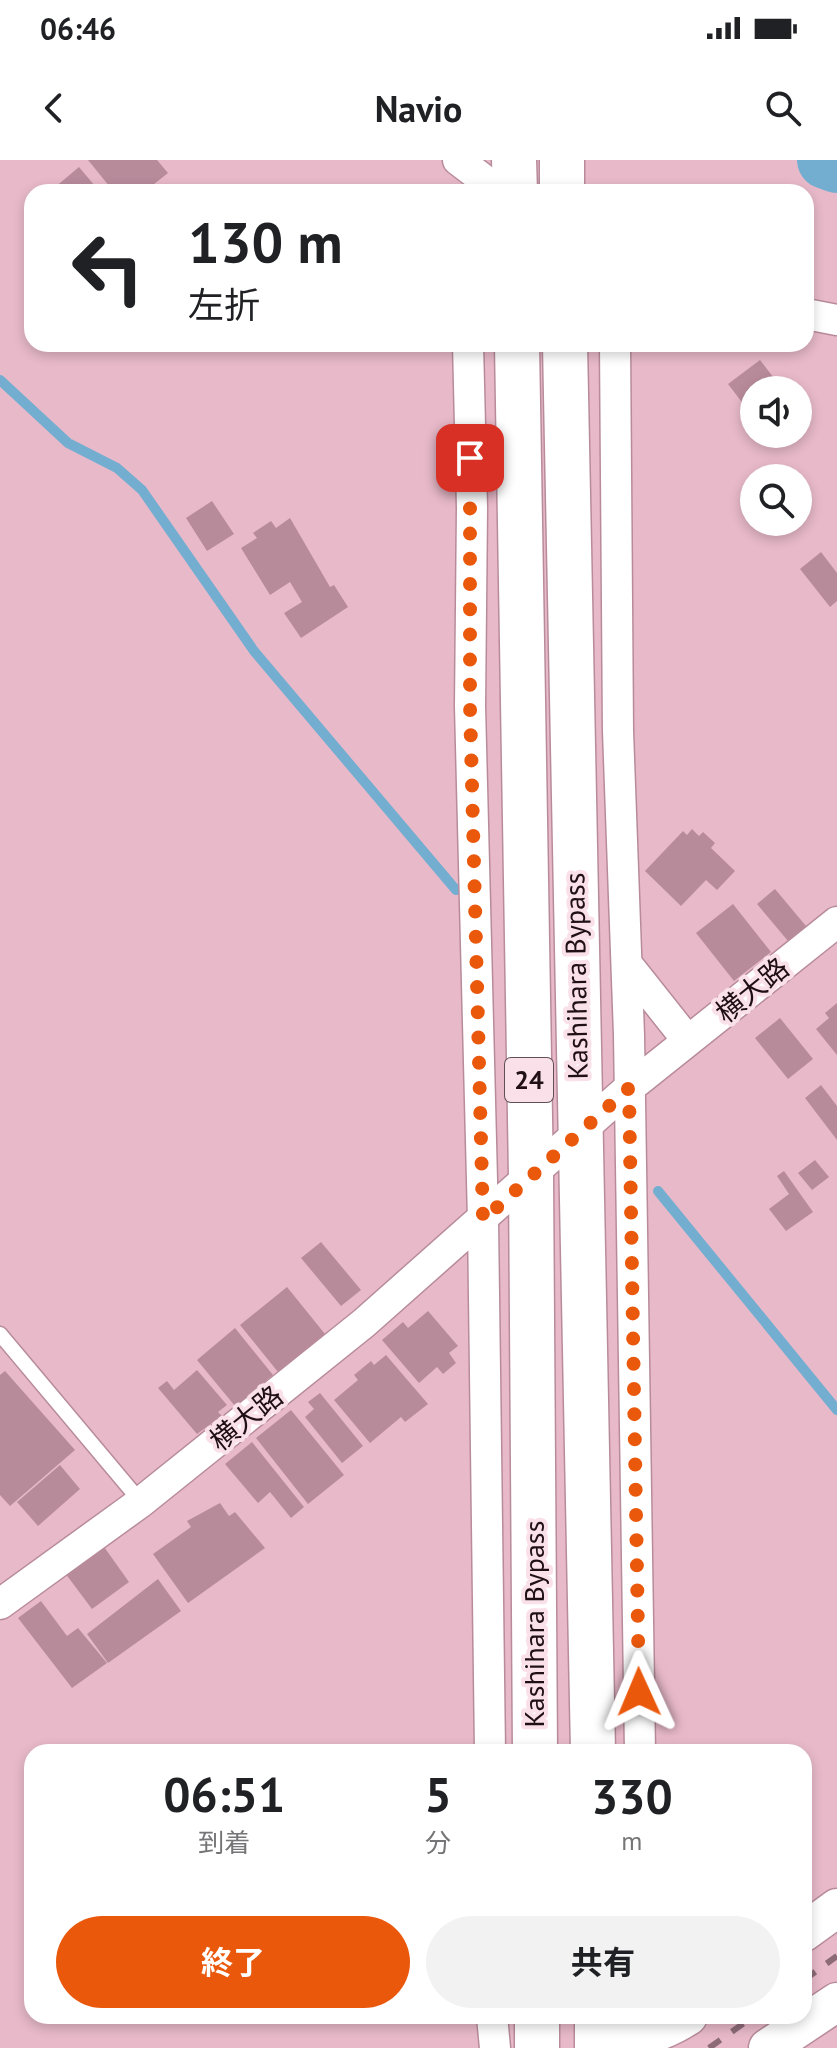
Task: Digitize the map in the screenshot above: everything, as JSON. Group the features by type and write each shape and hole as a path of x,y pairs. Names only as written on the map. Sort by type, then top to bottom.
{"highway":[{"path":"514,160 515,184"},
{"path":"562,160 562,184"},
{"name":"Kashihara Bypass","path":"517,352 531,1177 535,1744"},
{"name":"Kashihara Bypass","path":"565,352 593,1744"},
{"path":"537,2024 537,2048"}],"street":[{"path":"462,173 484,184"},
{"path":"814,316 837,320"},
{"path":"468,352 472,508 470,706 483,1220 490,1744"},
{"path":"615,352 618,731 627,964 640,1744"},
{"name":"横大路","path":"0,1604 141,1502 364,1323 629,1088 837,922"},
{"path":"627,964 688,1041"},
{"path":"812,1926 837,1908"},
{"path":"812,2019 837,2002"},
{"path":"493,2024 495,2048"},
{"path":"610,2031 649,2036 672,2024"},
{"path":"768,2048 804,2024"}],"lane":[{"path":"0,1334 141,1502"}],"building":[{"path":"88,160 157,160 168,173 154,184 108,184"},
{"path":"79,167 93,184 59,184"},
{"path":"760,360 772,376 740,376 740,400 728,384"},
{"path":"212,501 234,534 207,551 186,518"},
{"path":"290,518 330,587 334,585 348,607 301,638 284,613 302,602 290,582 270,595 241,548 257,538 253,533 271,521 276,528"},
{"path":"821,552 837,573 837,601 830,607 800,569"},
{"path":"692,829 699,836 703,832 715,843 711,848 735,871 717,890 706,880 681,906 645,871 683,831 687,835"},
{"path":"775,889 806,926 788,941 757,904"},
{"path":"733,904 771,952 734,981 696,933"},
{"path":"837,1003 837,1055 816,1029 829,1018 825,1013"},
{"path":"780,1018 813,1059 788,1079 755,1038"},
{"path":"821,1085 837,1106 837,1140 805,1098"},
{"path":"815,1160 829,1177 812,1190 798,1173"},
{"path":"784,1171 813,1212 786,1231 769,1209 789,1194 777,1176"},
{"path":"321,1242 361,1290 341,1306 301,1258"},
{"path":"287,1287 325,1334 278,1372 240,1325"},
{"path":"428,1311 458,1346 449,1353 456,1363 443,1374 437,1367 419,1383 382,1340 403,1322 408,1328"},
{"path":"235,1328 273,1375 235,1406 197,1360"},
{"path":"386,1355 428,1404 405,1422 401,1417 370,1443 334,1400 358,1380 354,1375 371,1361 374,1365"},
{"path":"197,1370 227,1405 218,1412 222,1416 197,1434 158,1388 167,1381 174,1390"},
{"path":"5,1371 75,1450 10,1506 0,1495 0,1375"},
{"path":"320,1393 363,1446 342,1463 305,1417 314,1409 308,1402"},
{"path":"291,1410 344,1475 308,1504 256,1438"},
{"path":"252,1442 304,1507 291,1518 270,1492 258,1503 225,1464"},
{"path":"60,1465 80,1489 38,1526 17,1502"},
{"path":"220,1503 229,1516 235,1512 265,1548 188,1603 153,1554 191,1527 187,1521"},
{"path":"102,1544 129,1582 92,1609 65,1573"},
{"path":"158,1579 181,1611 108,1663 87,1634"},
{"path":"41,1601 67,1636 78,1628 107,1663 72,1688 18,1618"}],"waterway":[{"path":"826,160 837,164"},
{"path":"0,380 68,443 117,468 142,490 254,651 456,890"},
{"path":"658,1191 837,1410"}],"railway":[{"path":"812,1974 837,1956"},
{"path":"709,2048 743,2024"}],"route":[{"path":"470,458 470,706 483,1220 629,1088 639,1692"}]}
